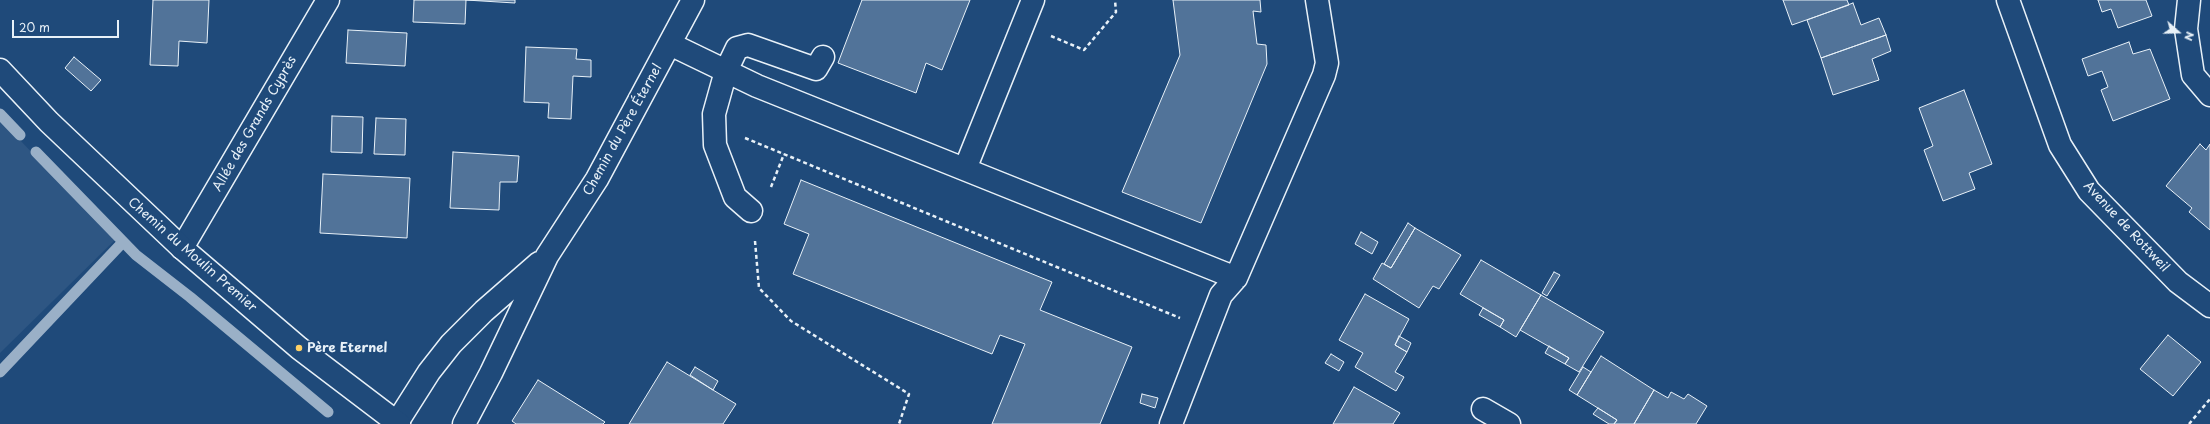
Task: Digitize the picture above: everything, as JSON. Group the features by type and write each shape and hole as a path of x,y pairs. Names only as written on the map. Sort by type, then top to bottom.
{"street":[{"name":"Allée des Grands Cyprès","path":"182,248 328,0"},
{"name":"Chemin du Père Éternel","path":"464,424 491,373 547,256 597,179 693,0"},
{"path":"965,169 1033,0"},
{"path":"1171,424 1222,295 1236,278 1324,75 1327,63 1318,0"},
{"name":"Avenue de Rottweil","path":"2008,0 2060,145 2089,191 2178,282 2210,306"},
{"path":"2189,0 2186,29 2193,75 2210,95"},
{"path":"670,44 757,86 1236,278"},
{"path":"751,211 735,197 714,144 714,114 726,71 738,48 748,45 816,69 823,57"},
{"name":"Chemin du Moulin Premier","path":"0,70 49,122 182,248 299,348 397,424"},
{"name":"Chemin du Père Éternel","path":"397,424 429,372 451,344 484,311 515,286 547,256"},
{"path":"1483,409 1509,424"}],"path":[{"path":"1023,25 1084,50 1116,12 1115,0"},
{"path":"713,125 1208,329"},
{"path":"770,188 784,154"},
{"path":"754,236 759,288 791,321 909,394 899,424"},
{"path":"2189,424 2210,399"}],"shaded area":[{"path":"0,119 115,240 0,353"}],"building":[{"path":"153,0 209,0 207,43 179,41 178,66 150,65"},
{"path":"414,0 466,0 465,24 413,22"},
{"path":"466,0 515,0 515,3"},
{"path":"862,0 970,0 942,70 926,63 916,93 838,63"},
{"path":"1173,0 1260,0 1261,12 1253,11 1257,44 1266,45 1267,64 1201,223 1122,192 1180,55"},
{"path":"1783,0 1847,0 1849,5 1792,25"},
{"path":"2098,0 2146,0 2152,16 2118,28 2111,9 2102,12"},
{"path":"1853,3 1861,25 1879,18 1886,35 1821,58 1807,20"},
{"path":"348,30 407,33 405,66 346,63"},
{"path":"1886,35 1891,51 1872,59 1879,80 1833,95 1821,58"},
{"path":"2129,42 2133,54 2150,49 2170,99 2113,121 2101,90 2108,87 2102,71 2088,76 2082,59"},
{"path":"526,47 577,49 576,59 591,60 591,77 573,76 571,119 548,118 549,103 524,102"},
{"path":"74,57 101,80 91,91 65,68"},
{"path":"1964,90 1992,164 1969,173 1975,189 1943,201 1924,150 1933,146 1919,108"},
{"path":"332,116 363,117 362,153 331,152"},
{"path":"376,118 406,119 405,155 374,154"},
{"path":"2200,144 2206,150 2210,144 2210,230 2189,212 2192,208 2166,186"},
{"path":"453,152 519,156 517,182 500,182 499,210 450,208"},
{"path":"323,174 410,178 407,238 320,233"},
{"path":"801,180 1052,282 1040,310 1132,347 1100,424 992,424 1025,344 1000,335 992,354 793,274 809,234 784,224"},
{"path":"1408,223 1415,228 1391,268 1384,264"},
{"path":"1415,228 1461,255 1439,289 1433,286 1419,308 1373,279 1382,263 1391,268"},
{"path":"1361,232 1378,242 1372,254 1355,244"},
{"path":"1481,260 1541,295 1516,337 1500,327 1504,320 1460,294"},
{"path":"1554,272 1560,275 1547,296 1542,293"},
{"path":"1365,294 1409,319 1395,345 1407,352 1395,372 1404,377 1396,391 1355,367 1363,353 1339,340"},
{"path":"1541,295 1604,332 1579,372 1565,364 1569,358 1520,330"},
{"path":"1483,308 1504,320 1500,327 1479,315"},
{"path":"2168,335 2201,362 2173,396 2140,369"},
{"path":"1399,336 1411,343 1407,352 1395,345"},
{"path":"1549,346 1569,358 1565,364 1545,353"},
{"path":"1331,354 1344,362 1339,371 1325,363"},
{"path":"1601,356 1654,390 1634,424 1614,424 1617,420 1577,395"},
{"path":"667,362 736,404 723,424 629,424"},
{"path":"695,367 718,381 713,390 690,375"},
{"path":"1583,367 1591,372 1577,395 1569,390"},
{"path":"538,380 605,422 603,424 516,424 512,421"},
{"path":"1354,387 1400,413 1393,424 1333,424"},
{"path":"1654,390 1668,398 1671,392 1684,399 1688,394 1707,406 1696,424 1634,424"},
{"path":"1142,394 1158,398 1155,408 1140,403"},
{"path":"1598,408 1617,420 1614,424 1609,424 1593,414"}],"waterway":[{"path":"0,114 20,135"},
{"path":"36,152 136,255 190,297 328,412"},
{"path":"0,372 123,242"}],"place":[{"name":"Père Eternel","path":"299,348"}]}
